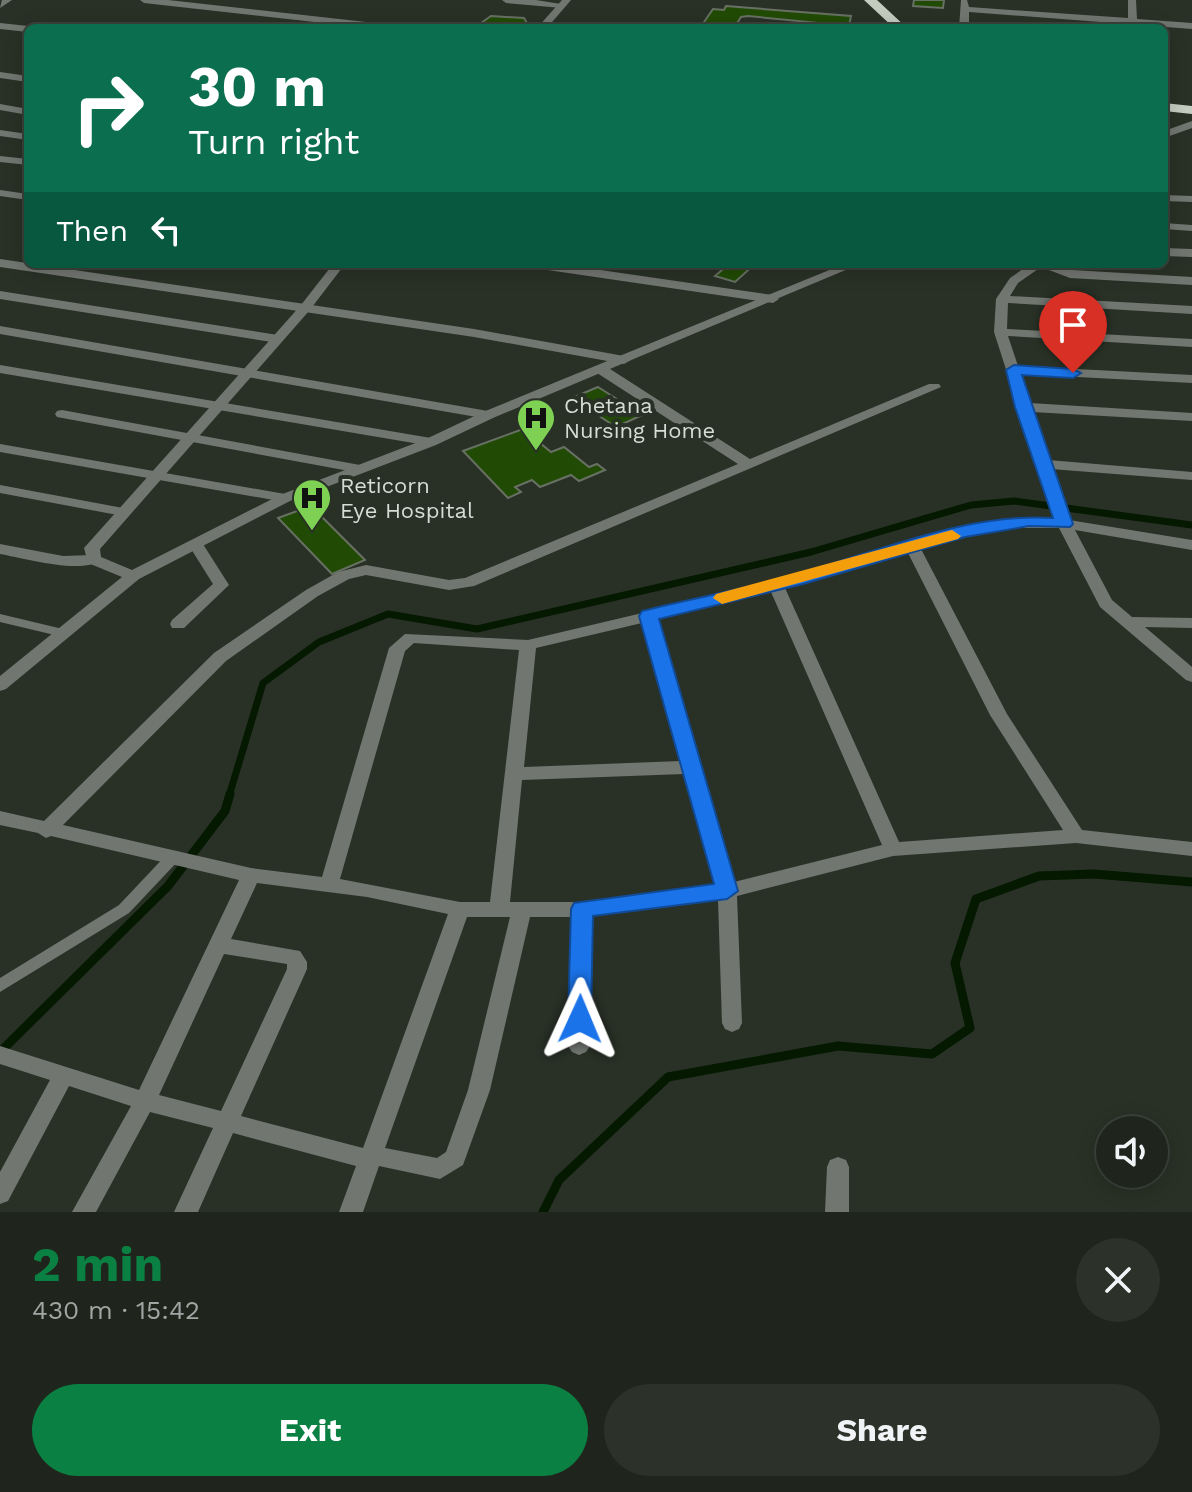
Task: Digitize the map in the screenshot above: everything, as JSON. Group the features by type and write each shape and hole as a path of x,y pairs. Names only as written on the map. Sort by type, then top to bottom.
{"highway":[{"path":"854,0 880,24"},
{"path":"870,0 897,24"},
{"path":"1168,107 1192,110"},
{"path":"1168,114 1192,116"}],"street":[{"path":"0,5 8,0"},
{"path":"144,0 357,24"},
{"path":"506,0 564,2"},
{"path":"1132,0 1133,22"},
{"path":"545,24 564,2"},
{"path":"964,4 1142,24"},
{"path":"1168,25 1192,26"},
{"path":"0,26 24,29"},
{"path":"0,75 24,78"},
{"path":"0,107 24,111"},
{"path":"1168,133 1192,124"},
{"path":"0,133 24,136"},
{"path":"0,159 24,162"},
{"path":"0,193 24,196"},
{"path":"1168,198 1192,199"},
{"path":"1168,226 1192,228"},
{"path":"1168,252 1192,253"},
{"path":"0,263 24,267"},
{"path":"34,268 624,360"},
{"path":"93,560 92,548 278,339 336,268"},
{"path":"561,268 773,299"},
{"path":"0,685 133,576 285,498 431,442 488,415 845,268"},
{"path":"1035,268 1014,281 1002,299 1000,332 1058,512 1106,603 1192,676"},
{"path":"1053,268 1070,274 1192,281"},
{"path":"0,295 278,339"},
{"path":"1002,299 1192,310"},
{"path":"0,330 488,415"},
{"path":"1000,332 1192,343"},
{"path":"0,369 431,442"},
{"path":"602,370 747,464"},
{"path":"1014,370 1192,379"},
{"path":"46,831 220,657 331,582 356,572 377,570 449,585 468,583 934,387"},
{"path":"1023,407 1192,417"},
{"path":"62,414 360,469"},
{"path":"0,448 285,498"},
{"path":"1042,464 1192,476"},
{"path":"0,489 123,512"},
{"path":"329,885 402,642 411,638 528,645 776,586 1058,512 1192,545"},
{"path":"178,624 221,585 221,579 196,544"},
{"path":"913,548 999,715 1076,836"},
{"path":"0,549 63,561 93,560 133,576"},
{"path":"776,586 893,849"},
{"path":"648,616 727,891 732,1023"},
{"path":"1126,622 1192,623"},
{"path":"499,910 528,645"},
{"path":"514,774 692,767"},
{"path":"0,818 46,831 251,875 329,885 460,909 582,909 727,891 893,849 1076,836 1192,849"},
{"path":"84,1212 145,1101 251,875"},
{"path":"351,1212 460,909"},
{"path":"579,1046 582,909"},
{"path":"0,1055 145,1101 373,1157 440,1169 455,1158 479,1090 522,910"},
{"path":"186,1212 297,962 293,957 218,945"},
{"path":"0,1194 63,1076"},
{"path":"837,1212 838,1167"}],"lane":[{"path":"0,618 63,633"},
{"path":"0,986 124,909 180,858"}],"building":[{"path":"914,0 944,0 943,8 913,6"},
{"path":"726,6 851,16 849,24 748,16 741,17 737,24 703,24 713,9 724,10"},
{"path":"491,16 524,18 527,23 526,24 480,24"},
{"path":"724,268 751,268 735,282 715,276"},
{"path":"598,387 642,415 616,427 572,398"},
{"path":"523,429 551,452 564,447 589,467 597,464 605,470 579,481 571,475 540,487 532,480 515,487 521,492 508,498 463,451"},
{"path":"311,506 365,560 332,574 278,518"}],"waterway":[{"path":"229,796 263,683 319,642 388,614 477,629 811,552 971,505 1014,501 1192,525"},
{"path":"0,1052 168,886 225,811 230,794"},
{"path":"543,1212 559,1180 668,1077 838,1046 932,1054 970,1028 955,963 976,899 1039,876 1094,874 1192,882"}],"slow traffic":[{"path":"722,598 776,586 952,536"}],"place":[{"name":"Chetana Nursing Home","path":"536,452"},
{"name":"Reticorn Eye Hospital","path":"312,532"}],"route":[{"path":"580,1019 582,909 727,891 648,616 797,580 962,532 1029,521 1064,524 1017,390 1014,370 1073,373"}]}
